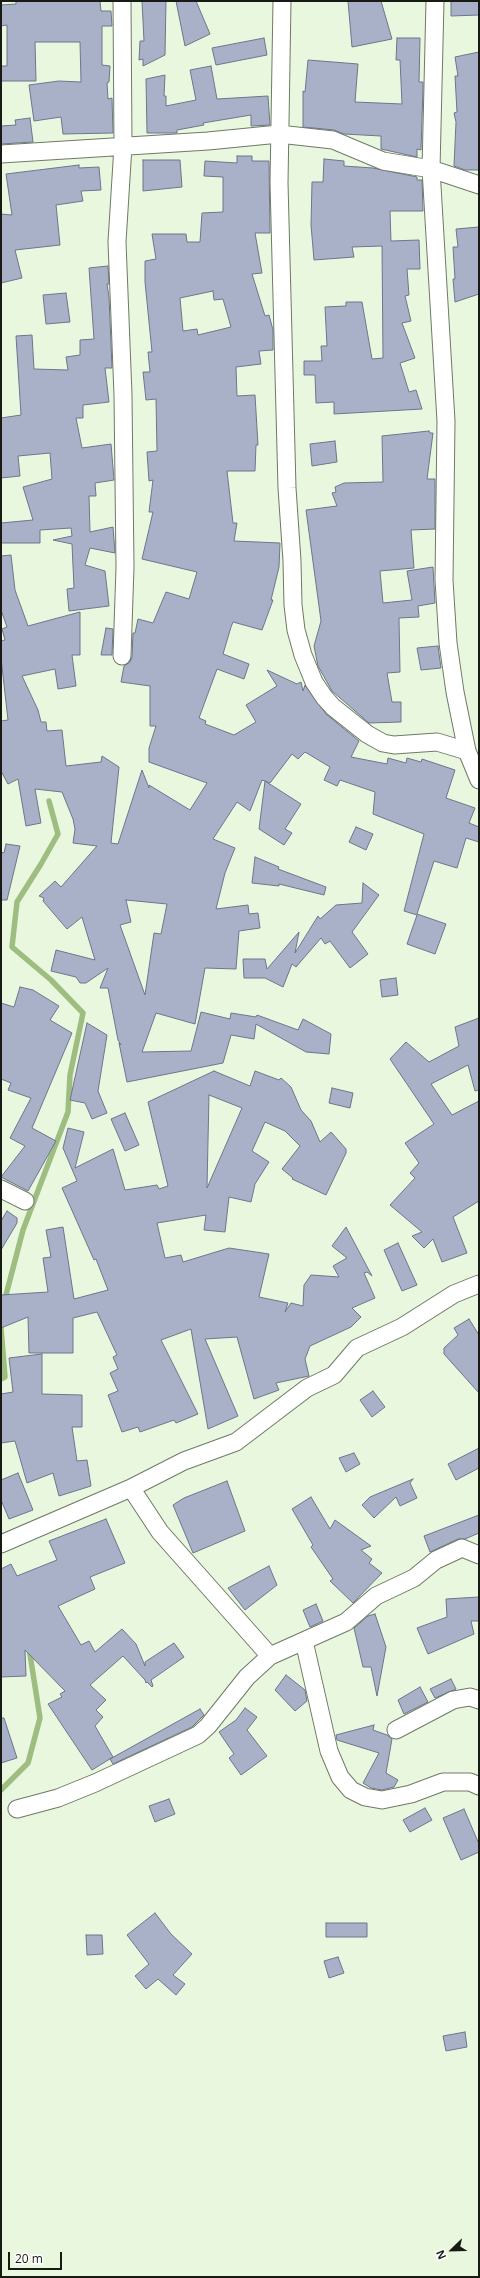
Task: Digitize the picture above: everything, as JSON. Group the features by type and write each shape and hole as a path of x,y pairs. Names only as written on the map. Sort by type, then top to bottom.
{"street":[{"path":"122,1 123,146 117,242 123,394 125,567 122,656"},
{"path":"282,1 278,183 287,488 292,561 293,605 303,655 314,682 324,697 333,707 367,734 383,743 394,746 437,742 467,751"},
{"path":"435,1 431,169 446,421 444,528 447,627 455,692 467,751 479,780"},
{"path":"1,154 208,141 279,134 333,140 383,161 431,169 479,186"},
{"path":"1,1189 25,1202"},
{"path":"1,1544 131,1488 184,1461 236,1442 307,1388 334,1375 357,1348 402,1327 454,1294 479,1284"},
{"path":"131,1488 160,1532 270,1656"},
{"path":"17,1809 58,1798 95,1783 198,1735 208,1726 218,1711 247,1677 270,1656 346,1622 376,1596 414,1578 436,1560 462,1548 479,1555"},
{"path":"304,1641 330,1751 340,1777 351,1790 365,1797 382,1800 411,1794 443,1782 470,1782 479,1786"},
{"path":"396,1730 453,1700 470,1697 479,1700"}],"building":[{"path":"16,1 100,1 101,11 111,11 112,26 102,26 102,65 110,66 109,82 107,83 108,99 112,98 113,133 63,134 61,117 34,121 29,85 59,81 81,82 80,42 35,42 36,81 1,81 1,66 7,66 7,25 1,26 1,5 16,4"},
{"path":"142,1 166,1 165,55 143,66 143,59 139,60 140,41 144,41"},
{"path":"176,1 196,1 210,34 185,46"},
{"path":"348,1 381,1 392,39 352,47"},
{"path":"451,1 479,1 479,15 451,16"},
{"path":"264,38 267,55 216,65 212,48"},
{"path":"397,38 420,38 419,82 423,82 423,88 421,150 417,149 417,157 381,149 381,136 344,134 334,130 303,127 303,91 305,92 308,60 358,64 355,102 402,104 400,60 396,60"},
{"path":"479,52 479,170 465,170 454,166 456,122 454,113 457,112 455,76 458,76 455,57"},
{"path":"211,66 217,99 268,96 270,125 251,126 251,115 203,123 204,125 177,130 177,133 147,133 146,79 165,75 164,96 166,96 166,106 196,100 190,70"},
{"path":"30,118 33,142 1,144 1,126 16,125 15,120"},
{"path":"237,156 252,156 252,161 269,161 270,233 255,233 262,273 252,274 265,316 269,315 273,330 273,350 259,351 261,364 236,367 237,396 255,395 258,445 256,445 255,471 227,471 233,523 237,523 234,541 280,543 279,567 271,600 273,600 262,630 233,622 231,627 223,654 249,664 244,679 217,669 199,718 206,721 205,724 234,735 256,722 246,705 277,686 267,670 297,684 301,682 303,691 305,685 326,714 359,741 351,757 387,764 388,758 406,763 407,758 421,762 422,759 455,770 446,798 475,808 469,823 479,827 479,842 466,838 457,868 434,861 417,914 446,924 435,954 407,944 417,915 404,911 424,834 373,814 375,792 340,780 337,786 324,780 330,767 305,752 298,759 292,754 270,783 262,780 250,811 237,802 213,839 235,848 225,873 216,909 248,905 249,914 258,913 260,928 239,931 236,969 205,968 195,1024 156,1013 142,1052 191,1051 201,1012 230,1019 231,1013 256,1017 257,1015 298,1030 303,1019 331,1034 329,1054 306,1052 256,1024 254,1039 231,1035 223,1063 127,1082 119,1043 121,1045 118,1040 108,988 100,988 108,968 86,983 80,983 76,977 51,971 56,950 95,960 82,917 67,929 43,901 44,898 39,896 55,881 61,887 97,846 73,843 75,829 73,819 62,792 35,789 41,823 26,826 18,779 8,784 1,771 1,721 8,720 1,658 1,641 5,640 2,629 7,627 1,610 1,556 11,555 15,590 28,626 80,612 80,655 72,655 76,686 58,689 55,669 22,676 38,710 41,722 46,722 47,731 62,730 66,766 101,762 102,756 119,767 111,843 118,844 142,770 149,788 149,785 190,810 207,783 149,762 149,748 156,726 150,726 150,686 121,682 124,666 130,662 132,657 133,633 135,633 138,619 153,623 166,592 189,599 197,572 142,559 153,512 149,512 153,480 149,481 147,452 157,451 156,399 146,400 143,372 150,372 148,352 152,352 145,282 145,261 156,259 152,234 186,234 187,242 200,242 202,213 223,212 223,177 204,176 205,161 237,163","holes":["213,291 214,300 223,299 231,327 198,335 197,329 183,331 180,298","126,900 167,904 161,934 154,933 145,995 120,925 131,922"]},
{"path":"324,159 344,161 344,166 373,168 417,177 417,180 422,180 423,211 390,211 391,241 419,240 420,269 407,269 409,295 405,296 411,321 402,323 415,358 400,363 409,392 416,390 422,409 334,414 334,402 316,403 315,375 304,375 304,361 322,361 321,346 327,346 325,307 346,306 346,302 362,302 372,359 383,358 382,246 352,247 354,257 314,260 311,225 312,182 323,182"},
{"path":"143,160 180,160 182,187 143,191"},
{"path":"79,165 79,168 99,167 101,190 81,191 83,201 56,205 60,245 15,250 22,278 1,283 1,214 12,215 6,174"},
{"path":"479,227 479,294 455,302 453,247 458,247 456,229"},
{"path":"108,266 109,284 107,284 109,297 112,368 105,368 109,402 83,405 83,418 76,418 82,448 111,444 114,480 95,483 96,496 89,496 90,532 113,527 115,553 90,548 85,565 105,571 109,606 69,611 67,589 74,588 72,544 53,540 72,536 71,528 40,530 40,543 1,543 1,523 33,520 23,487 52,479 50,453 18,456 20,476 1,478 1,418 21,415 16,336 32,335 34,369 68,370 66,357 80,355 80,340 94,339 89,268"},
{"path":"66,293 70,322 46,324 43,295"},
{"path":"429,431 430,433 433,433 427,479 435,479 435,529 411,530 414,568 380,571 383,603 412,600 407,571 433,567 435,603 418,606 419,617 399,618 400,672 387,673 392,702 401,702 401,722 369,723 332,691 318,666 314,646 321,621 306,510 337,506 332,493 336,492 335,487 344,483 383,482 382,436"},
{"path":"335,441 337,462 312,466 310,444"},
{"path":"106,628 113,629 112,655 101,655"},
{"path":"438,646 441,668 421,670 417,648"},
{"path":"265,781 301,804 285,829 292,833 284,845 259,829"},
{"path":"356,827 373,834 366,850 349,842"},
{"path":"6,844 20,846 7,900 1,900 1,852 4,853"},
{"path":"255,857 279,867 278,869 326,887 324,895 279,884 279,886 252,883"},
{"path":"363,883 379,895 352,932 368,954 350,968 330,941 325,944 321,938 296,967 292,964 283,987 265,978 244,978 243,959 265,959 267,969 299,932 295,953 318,916 320,919 336,905 362,903"},
{"path":"396,978 398,995 382,997 380,980"},
{"path":"20,987 33,990 59,1006 50,1020 72,1033 32,1128 56,1141 28,1191 1,1177 25,1146 10,1138 31,1098 8,1090 11,1083 1,1079 1,1003 14,1007"},
{"path":"479,1018 479,1090 475,1091 468,1065 431,1084 452,1115 479,1101 479,1201 453,1217 467,1253 442,1262 433,1239 424,1248 412,1236 422,1232 390,1205 415,1178 410,1173 419,1163 405,1143 434,1124 390,1059 406,1042 429,1062 459,1046 455,1027"},
{"path":"87,1023 107,1035 98,1091 107,1113 92,1119 85,1103 70,1100"},
{"path":"214,1071 250,1086 255,1071 279,1080 281,1078 291,1087 301,1110 311,1121 320,1142 331,1132 346,1149 346,1153 326,1195 292,1179 293,1178 282,1169 300,1146 285,1131 265,1122 252,1151 269,1162 255,1184 251,1202 229,1197 225,1232 204,1230 206,1215 157,1223 165,1258 181,1255 183,1262 229,1248 269,1254 259,1297 288,1303 285,1312 291,1303 303,1306 304,1285 311,1275 339,1277 333,1266 347,1258 332,1246 346,1227 372,1276 367,1272 364,1273 375,1298 352,1308 361,1317 351,1327 310,1346 305,1359 309,1376 276,1383 279,1390 254,1399 237,1337 205,1339 238,1416 208,1429 191,1329 161,1340 198,1414 176,1423 174,1420 140,1432 138,1427 122,1432 108,1395 118,1391 110,1373 118,1369 113,1357 117,1355 97,1312 73,1318 73,1353 29,1353 28,1317 1,1328 1,1295 48,1292 43,1258 51,1257 46,1230 63,1227 74,1299 108,1290 96,1259 94,1260 62,1188 77,1181 63,1148 68,1128 84,1132 75,1168 113,1149 125,1190 157,1185 159,1189 168,1186 148,1102","holes":["209,1095 242,1108 207,1188"]},
{"path":"332,1088 353,1093 350,1108 329,1103"},
{"path":"125,1113 139,1145 125,1151 111,1119"},
{"path":"7,1211 17,1218 17,1223 1,1250 1,1221"},
{"path":"398,1243 417,1285 402,1291 384,1250"},
{"path":"469,1319 479,1335 479,1393 444,1354 444,1348 458,1335 454,1328"},
{"path":"42,1354 42,1394 82,1395 82,1427 72,1427 77,1461 87,1460 91,1486 59,1496 53,1473 27,1483 15,1441 1,1443 1,1394 13,1392 9,1358"},
{"path":"373,1391 385,1407 372,1417 360,1400"},
{"path":"479,1448 479,1468 456,1480 448,1464"},
{"path":"354,1453 360,1464 346,1472 339,1458"},
{"path":"18,1473 33,1510 9,1519 1,1500 1,1480"},
{"path":"413,1479 410,1483 417,1498 400,1506 396,1497 374,1518 362,1505 370,1497"},
{"path":"227,1481 245,1531 193,1553 173,1505 184,1498"},
{"path":"311,1497 330,1529 335,1520 371,1546 361,1550 372,1559 369,1563 382,1573 353,1603 330,1581 333,1579 311,1547 313,1545 292,1509"},
{"path":"479,1515 479,1533 465,1539 458,1539 430,1552 424,1536"},
{"path":"106,1519 125,1563 90,1577 95,1589 58,1606 81,1645 89,1641 95,1652 122,1629 136,1644 145,1666 145,1662 174,1643 184,1657 151,1680 152,1687 147,1682 146,1683 123,1656 90,1685 106,1700 96,1710 103,1717 95,1726 113,1757 92,1770 48,1704 62,1697 60,1694 65,1691 25,1650 26,1676 1,1677 1,1569 11,1564 17,1576 57,1560 49,1541"},
{"path":"269,1566 277,1585 245,1610 228,1588"},
{"path":"479,1597 479,1621 471,1621 474,1634 428,1654 417,1628 447,1617 446,1599"},
{"path":"316,1604 323,1621 310,1627 303,1610"},
{"path":"375,1614 386,1647 377,1696 371,1667 363,1667 354,1628 368,1616"},
{"path":"286,1675 305,1690 307,1701 295,1711 275,1690"},
{"path":"451,1679 456,1689 435,1698 430,1689"},
{"path":"420,1687 428,1702 404,1714 398,1700"},
{"path":"245,1708 257,1717 247,1730 267,1756 241,1775 229,1758 234,1754 219,1732 236,1720"},
{"path":"200,1709 204,1715 192,1727 113,1764 110,1759"},
{"path":"1,1718 4,1718 17,1758 1,1763"},
{"path":"374,1725 373,1730 387,1735 392,1739 386,1773 398,1780 394,1787 382,1790 371,1788 363,1783 379,1753 337,1740 336,1735"},
{"path":"169,1799 175,1814 155,1822 149,1806"},
{"path":"425,1808 432,1820 410,1832 403,1820"},
{"path":"464,1809 479,1844 479,1852 461,1860 443,1818"},
{"path":"155,1913 171,1934 192,1954 173,1975 185,1984 176,1995 158,1979 146,1989 135,1976 149,1964 127,1935"},
{"path":"326,1923 367,1923 367,1937 326,1937"},
{"path":"86,1935 102,1935 103,1954 87,1955"},
{"path":"338,1957 344,1973 329,1978 324,1961"},
{"path":"465,2032 467,2047 446,2051 443,2036"}],"waterway":[{"path":"1,1314 23,1230 68,1112 70,1075 83,1013 51,980 12,947 17,902 58,834 49,801"},
{"path":"1,1328 5,1377 1,1379"},
{"path":"1,1790 28,1763 40,1718 29,1648"}]}
